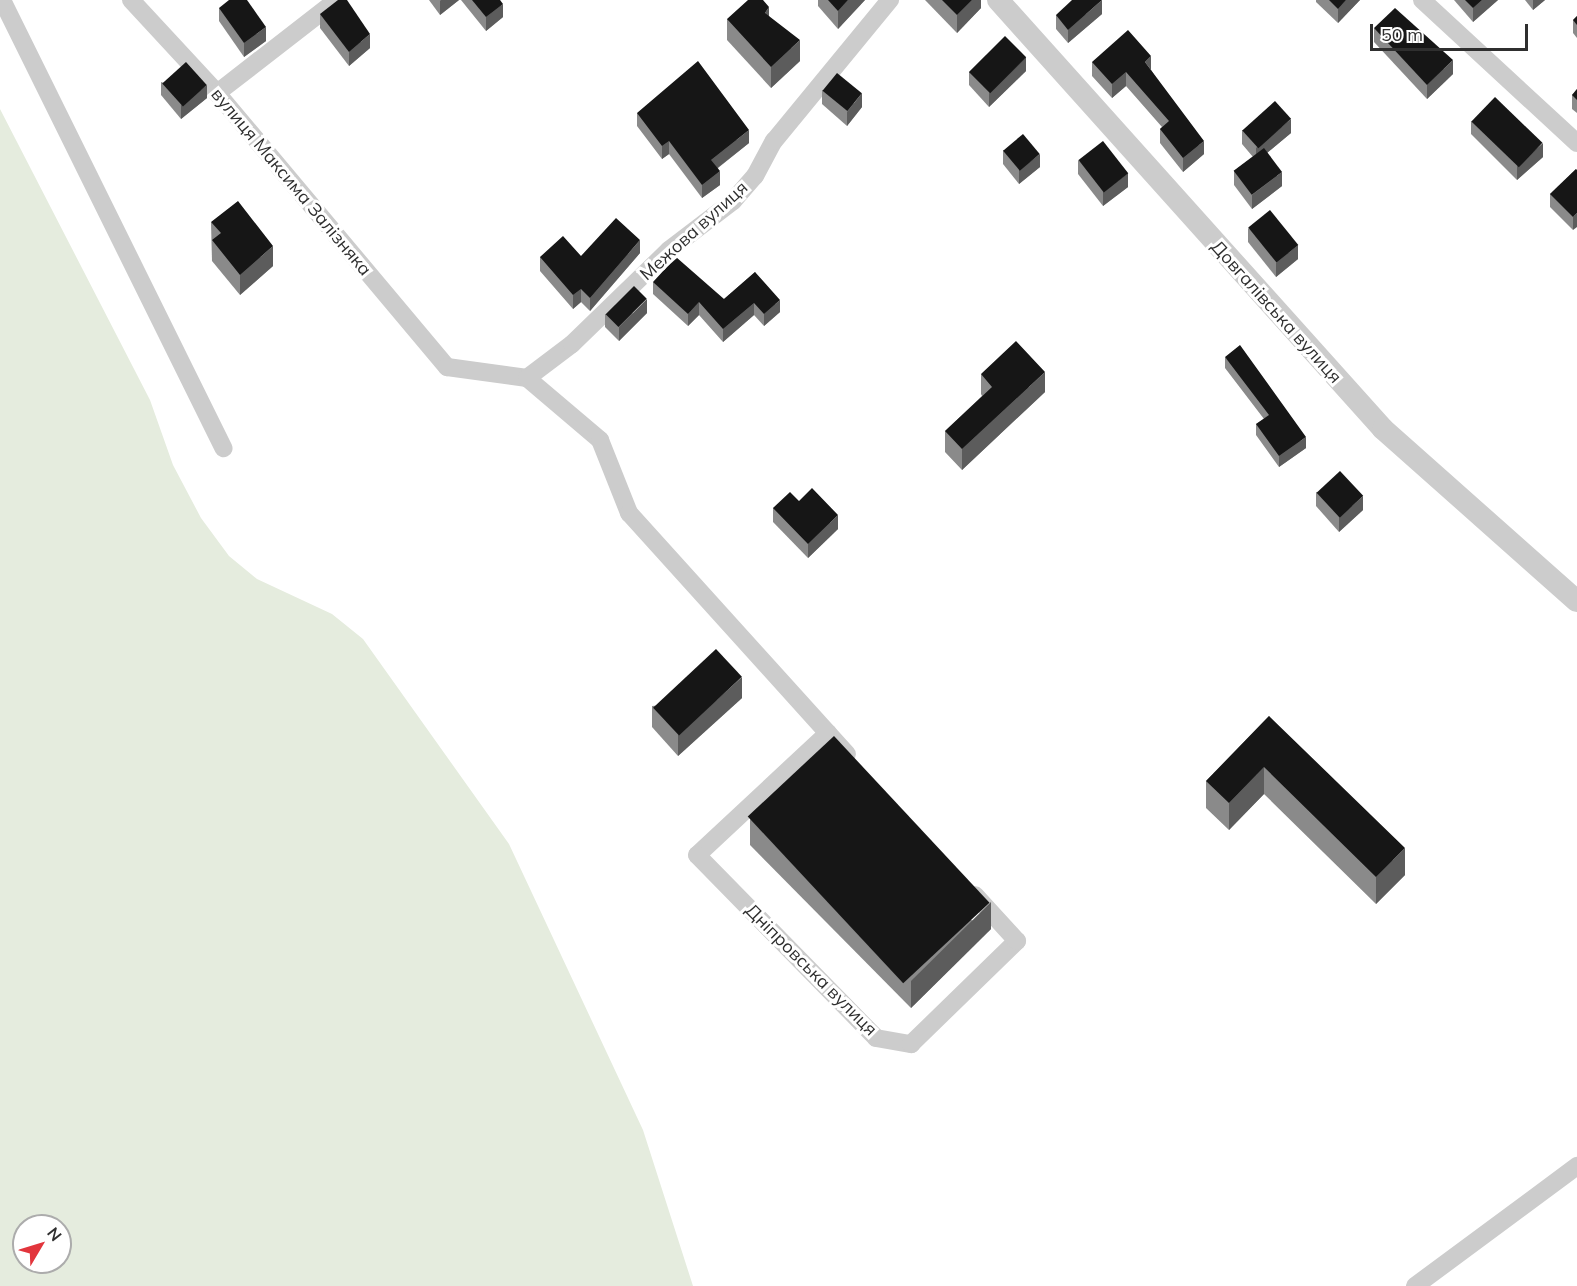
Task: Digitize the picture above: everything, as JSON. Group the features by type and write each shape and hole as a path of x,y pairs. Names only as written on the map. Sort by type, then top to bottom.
{"street":[{"path":"2,0 223,447"},
{"name":"вулиця Максима Залізняка","path":"131,0 217,93 447,367 527,378"},
{"path":"217,93 337,0"},
{"name":"Межова вулиця","path":"527,378 572,344 669,250 733,201 755,176 774,141 890,0"},
{"name":"Довгалівська вулиця","path":"998,0 1383,429 1577,601"},
{"path":"1422,0 1577,142"},
{"path":"527,378 600,440 629,513 860,768"},
{"name":"Дніпровська вулиця","path":"828,733 697,855 876,1038 911,1044 1017,941 962,880"},
{"path":"1415,1286 1577,1166"}],"shaded area":[{"path":"0,109 150,400 173,465 201,518 229,556 257,579 332,614 363,639 509,844 643,1130 693,1286 0,1286"}],"building":[{"path":"229,0 247,0 266,27 244,43 219,8"},
{"path":"338,0 347,0 370,34 349,52 320,14"},
{"path":"472,0 500,0 503,4 486,17"},
{"path":"748,0 763,0 769,7 765,13 800,40 771,67 727,19"},
{"path":"828,0 848,0 838,11"},
{"path":"942,0 972,0 957,15"},
{"path":"1072,0 1102,0 1068,30 1056,15"},
{"path":"1329,0 1346,0 1338,9"},
{"path":"1465,0 1482,0 1473,8"},
{"path":"1395,8 1453,60 1427,85 1374,28"},
{"path":"1128,30 1151,56 1145,62 1204,141 1183,158 1160,129 1169,121 1126,72 1112,84 1092,62"},
{"path":"1005,36 1026,57 990,93 969,72"},
{"path":"698,61 749,130 711,160 720,171 702,185 669,141 662,146 637,113"},
{"path":"186,62 207,85 183,106 162,83"},
{"path":"837,73 862,93 847,111 823,91"},
{"path":"1577,89 1577,100 1572,95"},
{"path":"1495,97 1542,143 1519,167 1471,121"},
{"path":"1275,101 1291,119 1258,148 1242,130"},
{"path":"1023,134 1040,154 1020,171 1003,151"},
{"path":"1103,141 1128,173 1104,192 1079,160"},
{"path":"1264,148 1282,172 1252,195 1234,171"},
{"path":"1576,169 1577,213 1573,217 1550,194"},
{"path":"238,201 273,246 240,275 212,240 221,233 211,222"},
{"path":"1270,210 1298,245 1277,263 1248,228"},
{"path":"616,218 640,240 590,298 581,289 573,295 540,257 563,236 581,256"},
{"path":"676,257 724,299 755,272 780,300 764,314 754,303 723,329 699,302 688,314 653,282"},
{"path":"634,286 647,299 618,327 606,314"},
{"path":"1016,341 1045,372 962,449 945,431 992,387 981,374"},
{"path":"1240,345 1306,437 1279,456 1256,424 1269,415 1225,357"},
{"path":"1340,471 1363,496 1340,518 1317,493"},
{"path":"812,488 838,515 808,544 773,508 790,492 799,501"},
{"path":"716,649 742,677 679,735 653,708"},
{"path":"1269,716 1405,848 1376,877 1264,767 1229,803 1206,781"},
{"path":"834,736 989,903 903,983 748,816"}]}
